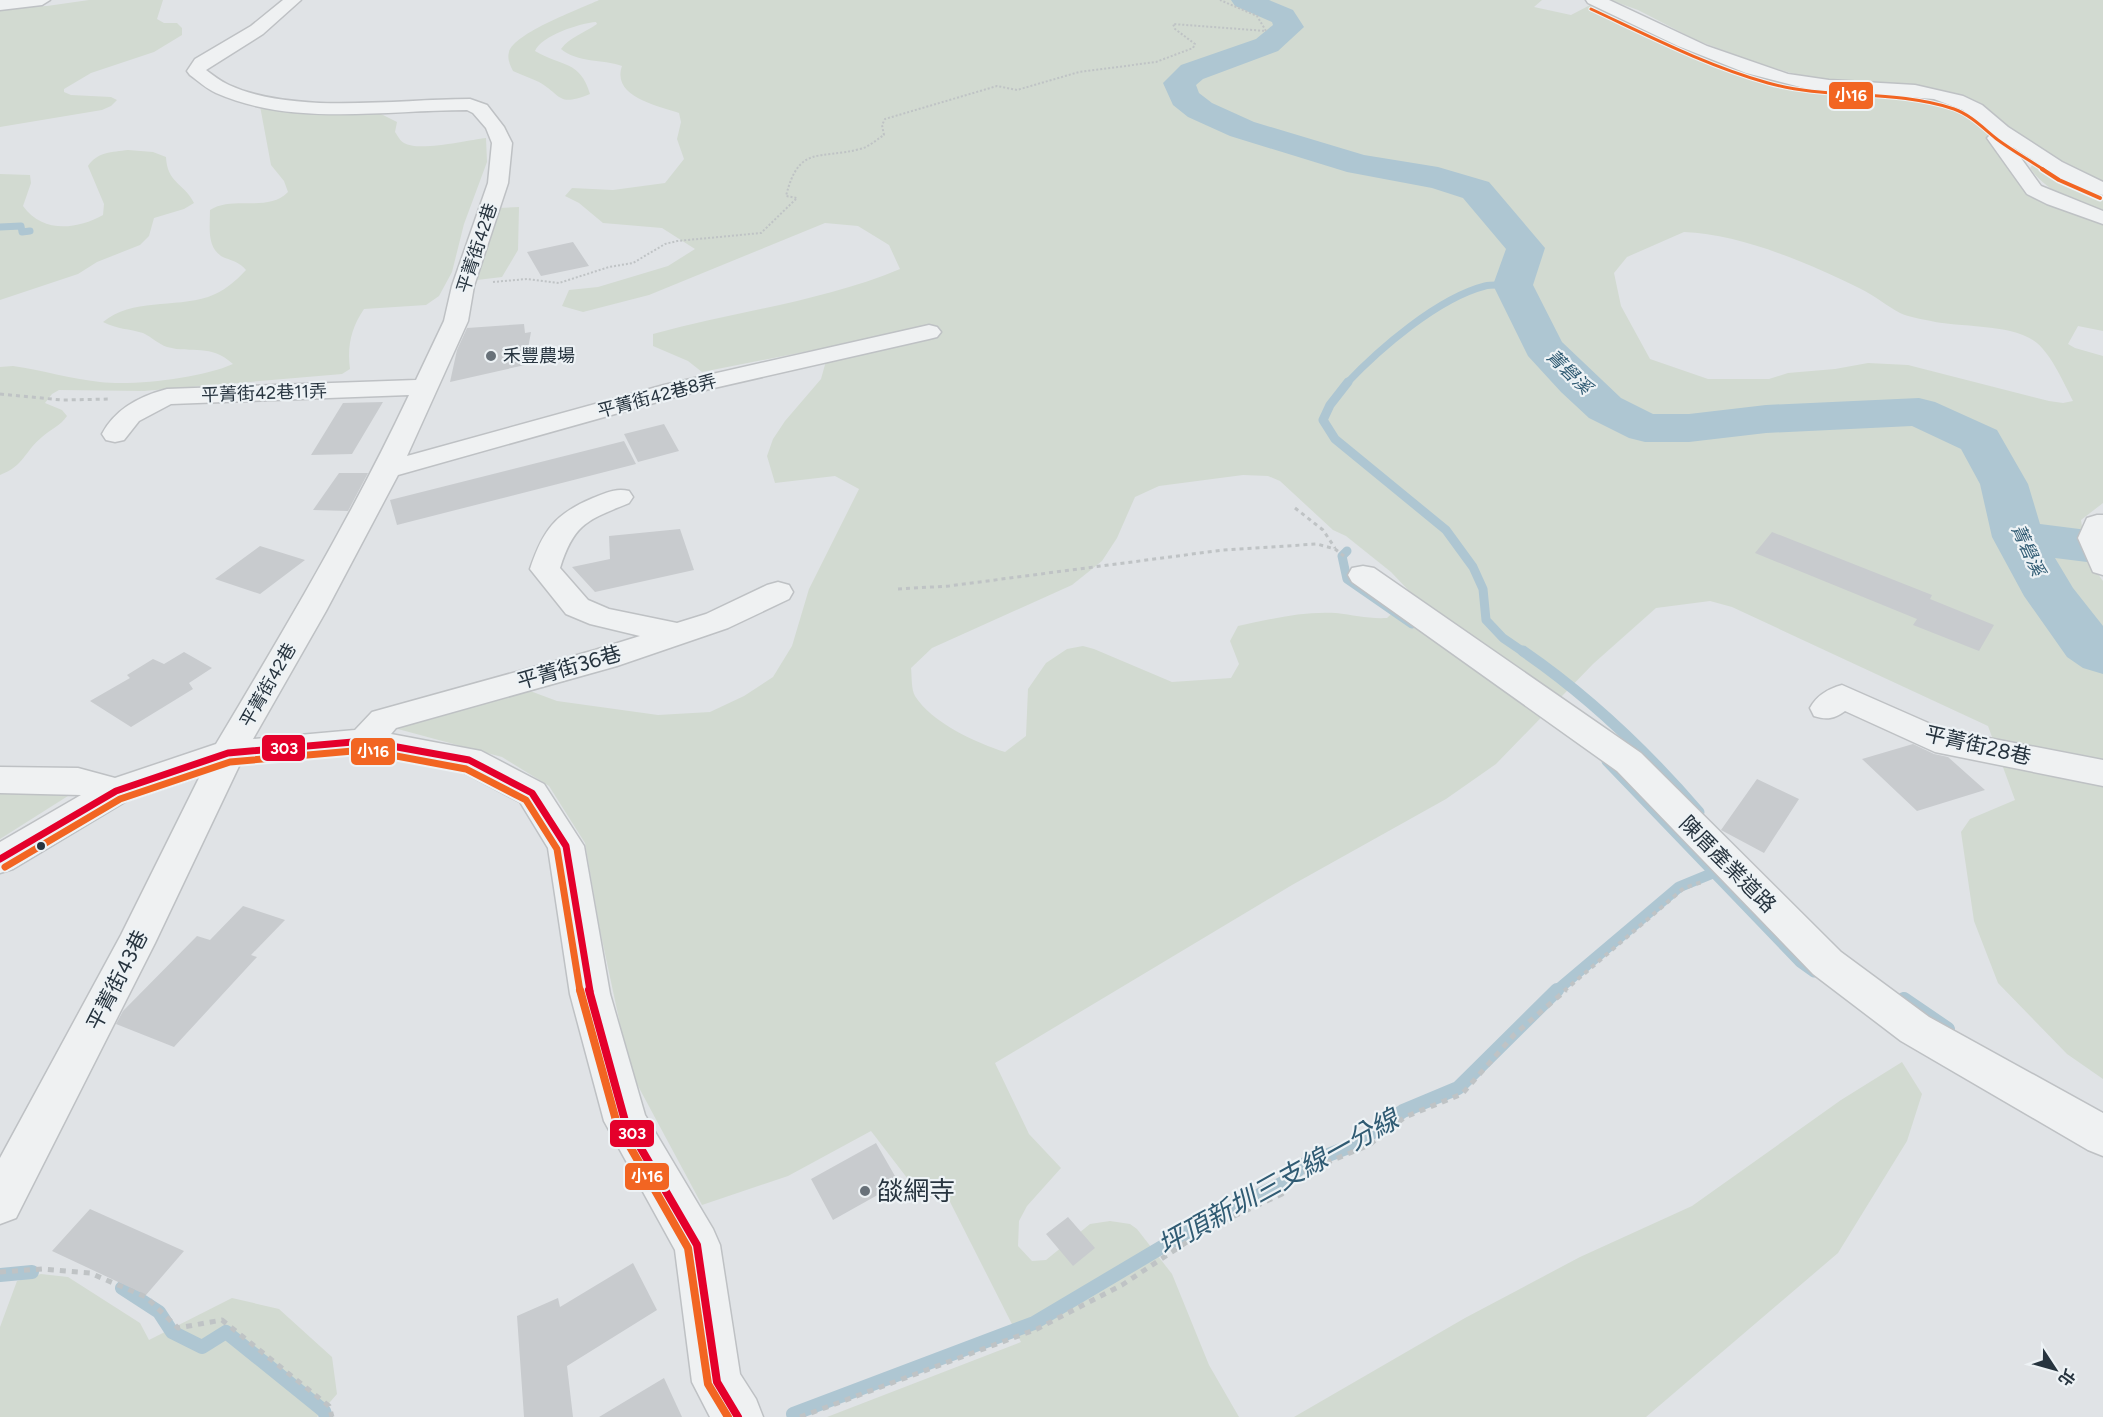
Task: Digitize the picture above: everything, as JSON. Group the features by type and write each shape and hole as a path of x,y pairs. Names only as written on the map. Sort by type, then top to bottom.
{"street":[{"path":"0,5 42,0"},
{"name":"平菁街42巷","path":"228,753 310,611 387,470 427,387 456,321 463,286 498,183 502,143 495,127 480,109 470,105 351,109 281,104 224,91 195,71 201,63 257,30 293,0"},
{"path":"1594,0 1611,5 1621,13 1661,32 1756,71 1818,86 1890,87 1928,92 1959,100 1984,114 2007,134 2058,170 2087,185 2103,189"},
{"path":"2007,134 1997,138 2034,190 2103,218"},
{"name":"平菁街42巷8弄","path":"387,470 673,390 929,332"},
{"name":"平菁街42巷11弄","path":"115,434 118,426 144,406 167,397 427,387"},
{"path":"619,497 575,516 554,539 545,569 577,607 601,617 675,633"},
{"name":"陳厝產業道路","path":"1363,575 1629,762 1827,963 1915,1029 2103,1136"},
{"name":"平菁街36巷","path":"364,741 384,720 606,658 675,633 717,621 778,592"},
{"name":"平菁街28巷","path":"1826,708 1842,696 1935,740 2103,773"},
{"path":"0,860 116,791 228,753 364,741 469,760 532,792 566,846 590,994 625,1121 697,1245 717,1382 738,1417"},
{"name":"平菁街43巷","path":"0,1203 136,943 228,753"},
{"path":"0,780 78,781 116,791"}],"path":[{"path":"463,286 527,279 559,283 633,262 671,243 761,233 797,198 786,196 789,179 802,164 823,153 860,149 873,143 884,135 882,125 885,119 997,86 1017,90 1079,72 1156,62 1192,48 1195,44 1175,29 1173,24 1266,31 1257,16 1220,0"},
{"path":"0,394 62,400 167,397"},
{"path":"898,589 949,586 1223,550 1317,544 1335,549 1330,538 1311,518 1295,508"},
{"path":"800,1417 1037,1329 1122,1285 1208,1228 1282,1194 1302,1173 1370,1145 1405,1117 1462,1094 1514,1035 1684,888 1734,871"},
{"path":"0,1272 42,1269 90,1273 146,1297 178,1328 222,1320 329,1406 332,1417"}],"shaded area":[{"path":"89,0 163,0 157,19 164,23 177,23 182,28 182,35 154,52 91,73 64,89 64,92 71,95 111,97 117,100 111,106 102,110 0,127 0,8 47,6"},
{"path":"599,0 1542,0 1534,7 1571,15 1596,2 1781,80 1917,92 1981,116 1999,156 2030,189 2103,220 2103,331 2078,326 2068,344 2103,356 2103,503 2081,520 2087,559 2103,581 2103,1079 2067,1054 1998,983 1974,921 1961,832 1970,819 2015,800 1988,726 1732,607 1710,601 1656,608 1593,664 1496,764 1446,799 1292,885 995,1063 1029,1134 1061,1168 1027,1206 1019,1221 1018,1246 1032,1261 1046,1260 1090,1224 1110,1221 1130,1224 1137,1229 1172,1274 1209,1365 1239,1417 827,1417 1021,1342 944,1190 924,1200 871,1131 788,1176 702,1205 630,1071 600,930 585,843 549,786 502,757 394,728 522,688 557,701 658,715 710,712 744,696 773,677 792,646 809,589 859,489 835,476 775,483 767,456 773,439 785,421 821,379 826,361 814,350 702,372 688,361 653,346 653,334 840,290 900,269 889,245 858,226 825,223 649,295 583,312 562,306 569,290 598,287 668,266 695,249 662,228 603,223 579,203 565,196 572,188 613,190 665,183 684,159 677,139 681,122 679,113 649,103 630,93 620,77 622,66 582,59 561,49 573,38 597,24 596,22 553,35 539,45 535,51 575,70 586,83 590,94 566,100 539,82 513,71 510,64 509,52 522,37 563,15","holes":["1684,232 1729,238 1775,252 1861,289 1907,316 1943,323 2001,329 2027,337 2037,343 2048,355 2073,401 2063,403 2049,401 1908,365 1868,363 1835,369 1788,373 1769,379 1708,379 1650,359 1621,306 1614,273 1627,257","1243,475 1268,476 1280,481 1333,530 1346,536 1391,572 1412,594 1387,618 1311,613 1238,626 1230,641 1239,664 1231,678 1172,682 1094,649 1083,646 1067,649 1046,663 1028,689 1026,736 1005,752 968,737 943,723 922,706 915,696 911,668 932,648 1072,585 1102,561 1117,538 1135,497 1159,486"]},
{"path":"1610,0 2103,0 2103,186 2080,177 1972,102 1799,75 1762,65 1696,40 1638,10"},
{"path":"260,106 377,112 397,122 395,132 400,140 411,145 444,145 486,138 487,162 464,224 452,272 439,296 426,305 364,309 351,338 350,369 342,374 144,391 59,390 52,394 45,403 62,410 67,416 45,434 19,463 0,475 0,367 13,366 100,382 131,383 187,377 233,364 217,353 167,347 143,333 118,328 103,322 114,314 140,306 208,297 229,286 246,270 215,250 210,238 210,210 229,204 271,202 288,192 284,181 271,165"},
{"path":"128,150 153,152 166,157 169,172 194,203 184,209 154,218 149,236 140,245 97,262 78,274 0,300 0,174 30,175 31,183 23,206 40,221 60,226 82,224 103,215 104,204 88,166 100,155"},
{"path":"2033,164 2042,166 2074,184 2103,193 2103,214 2072,201 2045,184 2030,168"},
{"path":"519,207 518,250 502,277 477,280 498,208"},
{"path":"0,786 79,789 0,839"},
{"path":"1902,1062 1922,1094 1907,1141 1838,1253 1646,1417 1294,1417 1465,1318 1580,1257 1692,1206 1841,1100"},
{"path":"41,1274 68,1277 140,1323 149,1340 232,1298 279,1309 332,1357 337,1394 317,1417 0,1417 0,1327 17,1281"}],"building":[{"path":"573,242 589,266 541,276 527,252"},
{"name":"禾豐農場","path":"524,324 525,333 531,332 525,365 450,382 457,350 467,328"},
{"path":"383,402 352,454 311,455 343,403"},
{"path":"664,424 679,451 638,462 624,434"},
{"path":"624,441 636,464 397,525 390,500"},
{"path":"339,473 368,473 348,511 313,510"},
{"path":"680,529 694,570 595,592 572,567 610,559 609,536"},
{"path":"1772,532 1932,595 1930,599 1994,625 1979,651 1913,625 1917,619 1755,553"},
{"path":"260,546 305,560 260,594 215,579"},
{"path":"184,652 212,668 189,683 193,689 131,727 90,701 130,678 127,675 153,659 164,664"},
{"path":"1913,744 1934,754 1948,757 1985,790 1917,811 1862,759"},
{"path":"1757,779 1799,799 1764,853 1721,830"},
{"path":"243,906 285,920 251,955 257,957 174,1047 116,1024 123,1011 197,936 210,940"},
{"path":"876,1143 899,1183 833,1220 811,1179"},
{"path":"90,1209 184,1251 146,1295 52,1251"},
{"path":"1068,1217 1095,1248 1073,1266 1046,1234"},
{"path":"633,1263 657,1310 567,1366 573,1417 524,1417 517,1316 558,1298 560,1307"},
{"path":"664,1378 682,1417 599,1417"}],"waterway":[{"name":"菁礐溪","path":"1245,0 1283,16 1289,27 1267,45 1192,72 1179,83 1184,98 1200,110 1242,129 1359,165 1438,178 1476,190 1526,248 1513,285 1543,347 1577,383 1605,408 1645,428 1689,428 1766,419 1919,412 1980,440 2004,484 2018,537"},
{"path":"0,227 21,226 22,232 30,231"},
{"path":"1348,382 1410,326 1448,301 1485,286 1513,285"},
{"path":"1348,382 1330,405 1323,420 1335,439 1446,530 1473,567 1483,589 1486,620 1503,638 1525,653"},
{"path":"2018,537 2103,548"},
{"name":"菁礐溪","path":"2018,537 2051,596 2087,644 2103,655"},
{"path":"1347,551 1342,556 1347,579 1412,624"},
{"path":"1523,651 1570,686 1616,726 1699,812"},
{"path":"1607,761 1800,962 1814,972"},
{"name":"坪頂新圳三支線一分線","path":"1556,991 1679,887 1713,873"},
{"name":"坪頂新圳三支線一分線","path":"793,1414 1034,1323 1189,1231 1283,1183 1305,1164 1354,1145 1403,1111 1458,1088 1557,990"},
{"path":"1904,999 1948,1029"},
{"path":"0,1275 32,1272"},
{"path":"122,1288 159,1312 172,1332 202,1347 226,1332 324,1411 326,1417"}],"transit line":[{"name":"小16","path":"1591,9 1697,58 1767,83 1807,92 1914,100 1954,109 1970,117 1999,141 2059,180 2100,198"},
{"name":"303","path":"0,859 116,791 228,753 364,741 469,760 532,793 566,846 590,994 625,1121 697,1245 717,1382 738,1417"},
{"name":"小16","path":"5,867 120,799 230,762 364,750 466,769 526,800 557,849 581,995 617,1124 688,1248 708,1384 728,1417"}],"place":[{"name":"禾豐農場","path":"491,356"},
{"name":"燄網寺","path":"865,1191"}]}
